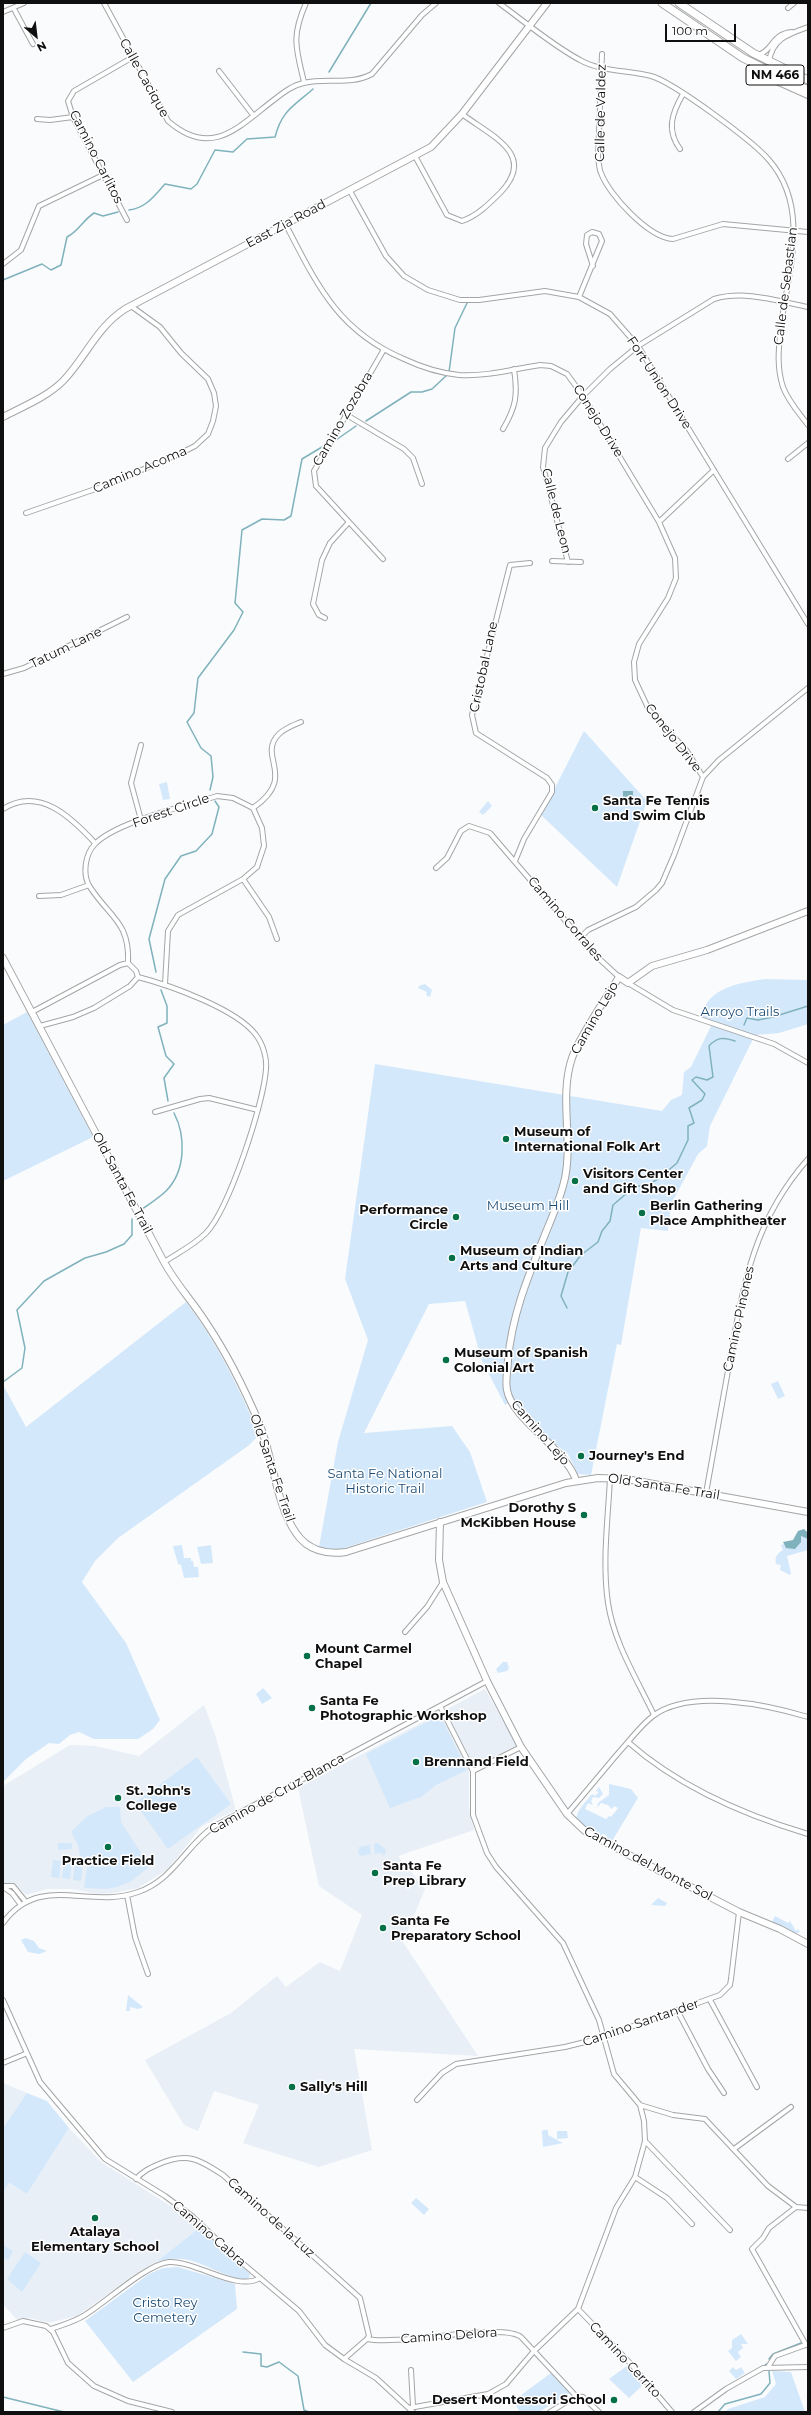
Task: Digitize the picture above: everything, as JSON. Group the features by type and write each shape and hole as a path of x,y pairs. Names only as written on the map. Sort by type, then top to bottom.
{"main road":[{"name":"NM 466","path":"662,3 743,58 808,90"},
{"name":"NM 466","path":"679,3 757,55 808,80"},
{"path":"721,44 761,64 769,62"}],"street":[{"path":"3,12 14,9 24,3"},
{"name":"Calle Cacique","path":"104,3 168,121 182,133 199,139 220,137 288,89 304,82 348,82 364,78 372,74 422,15 436,3"},
{"path":"304,82 295,43 297,26 306,3"},
{"path":"499,3 530,25"},
{"name":"East Zia Road","path":"3,417 44,396 59,385 75,367 103,327 118,313 415,156 444,135 462,114 546,3"},
{"path":"788,8 794,3"},
{"path":"14,9 33,44"},
{"name":"Calle de Sebastian","path":"530,25 581,61 601,68 652,77 683,94 752,144 769,160 790,200 795,230 777,358 783,388 792,405 808,425"},
{"path":"757,55 766,52 780,35 808,27"},
{"path":"769,62 777,42 794,32"},
{"name":"Calle de Valdez","path":"602,54 598,158 601,173 615,195 650,231 664,238 672,239 723,224 808,232"},
{"name":"Camino Carlitos","path":"127,220 73,117 68,101 74,91 133,57"},
{"path":"743,58 770,78 808,95"},
{"path":"219,71 253,115"},
{"path":"680,149 674,141 670,123 675,108 683,94"},
{"path":"415,156 448,215 462,221 472,217 494,200 509,183 515,172 515,160 509,150 462,114"},
{"path":"37,119 50,120 73,117"},
{"path":"3,264 21,250 39,206 103,174"},
{"name":"Fort Union Drive","path":"350,191 386,256 404,276 428,290 452,298 468,300 545,291 580,297 610,314 638,346 808,624"},
{"name":"Conejo Drive","path":"286,225 307,266 336,312 348,326 383,351 430,369 454,374 472,374 540,365 551,366 567,374 583,396 659,522 675,558 676,578 668,598 639,644 634,662 635,680 649,710 687,751 703,777"},
{"path":"580,297 593,266 602,241 599,234 592,232 587,235 586,241 593,266"},
{"name":"Calle de Leon","path":"568,562 543,467 545,448 561,422 583,396 610,369 638,346 714,299 726,296 751,296 808,306"},
{"name":"Camino Acoma","path":"26,513 104,486 179,454 199,443 208,434 213,421 216,406 214,393 208,378 180,353 160,327 131,306"},
{"name":"Camino Zozobra","path":"383,351 345,414 314,471 316,486 383,559"},
{"path":"503,429 514,409 516,386 514,369"},
{"path":"345,414 404,449 413,458 422,484"},
{"path":"788,460 808,444"},
{"path":"659,522 714,470"},
{"path":"324,618 319,616 313,604 322,560 330,543 349,522"},
{"name":"Calle de Leon","path":"552,561 581,562"},
{"name":"Cristobal Lane","path":"515,861 524,839 552,792 552,785 547,778 476,733 472,715 510,565 530,563"},
{"name":"Tatum Lane","path":"3,674 24,668 127,617"},
{"path":"580,938 588,930 636,906 662,883 703,777 719,760 808,688"},
{"path":"165,984 168,931 178,915 243,879 256,867 264,846 262,828 253,808 267,797 276,785 272,754 275,740 284,730 301,722"},
{"path":"141,820 130,783 142,745"},
{"name":"Forest Circle","path":"95,843 117,830 141,820 216,796 233,798 253,808"},
{"path":"3,809 12,803 22,801 41,801 63,812 95,843 89,852 85,867 89,885 127,937 128,963 136,971 138,977"},
{"name":"Camino Corrales","path":"436,868 447,858 461,831 469,826 490,833 598,959 619,977 673,1010 774,1044 808,1063"},
{"path":"243,879 269,917 277,939"},
{"path":"39,896 61,895 89,885"},
{"name":"Camino Lejo","path":"628,983 652,966 707,950 808,911"},
{"name":"Old Santa Fe Trail","path":"3,958 164,1262 177,1284 208,1324 253,1410 268,1449 289,1520 296,1534 305,1543 328,1553 346,1552 576,1480 610,1478 706,1493 808,1512"},
{"path":"32,1012 113,969 128,963"},
{"path":"138,977 165,984 230,1014 248,1026 257,1036 265,1055 266,1070 258,1110 241,1166 216,1218 206,1233 187,1248 164,1262"},
{"path":"40,1026 73,1017 94,1008 130,986 138,977"},
{"name":"Camino Lejo","path":"576,1480 564,1458 525,1418 509,1395 507,1382 510,1345 516,1312 524,1287 560,1199 565,1178 569,1129 568,1074 572,1057 619,977"},
{"path":"155,1112 200,1099 209,1098 258,1110"},
{"name":"Camino Pinones","path":"706,1493 740,1299 754,1248 771,1211 785,1187 808,1159"},
{"path":"610,1478 606,1557 608,1603 620,1644 654,1715"},
{"name":"Camino del Monte Sol","path":"440,1522 439,1560 443,1582 487,1681 521,1747 567,1814 585,1831 739,1912 780,1929 808,1944"},
{"path":"405,1632 427,1607 443,1582"},
{"name":"Camino de Cruz Blanca","path":"23,1904 54,1894 105,1898 127,1896 153,1885 166,1876 196,1841 213,1827 487,1681"},
{"path":"567,1814 628,1742 654,1715 679,1705 710,1701 737,1702 782,1709 808,1717"},
{"path":"411,2370 411,2407 488,2394 506,2384 534,2351 578,2309 616,2208 635,2177 645,2141 644,2121 640,2105 614,2074 599,2020 563,1943 496,1867 487,1853 473,1815 474,1771 440,1706"},
{"path":"628,1742 645,1757 724,1804 754,1816 808,1834"},
{"path":"474,1771 521,1747"},
{"path":"3,1887 13,1886 23,1904 3,1923"},
{"path":"127,1896 134,1937 148,1974"},
{"name":"Camino Santander","path":"417,2100 442,2073 456,2064 565,2047 603,2036 710,2000 720,1995 730,1985 739,1912"},
{"name":"Camino Cabra","path":"3,2000 26,2054 40,2082 97,2150 112,2165 180,2206 299,2311 318,2337 344,2359 376,2378 411,2407 413,2412"},
{"path":"710,2000 757,2087"},
{"path":"677,2010 708,2069 724,2093"},
{"path":"3,2063 26,2054"},
{"path":"640,2105 673,2115 705,2119 768,2186 796,2207 808,2208"},
{"path":"734,2149 790,2107"},
{"path":"645,2141 730,2230"},
{"name":"Camino de la Luz","path":"136,2179 145,2170 180,2157 201,2162 223,2175 360,2298 369,2336 367,2340"},
{"path":"635,2177 667,2198 692,2224"},
{"path":"768,2367 774,2356 807,2344 752,2249 763,2238 768,2228 796,2207"},
{"path":"3,2328 28,2321 51,2329 83,2316 148,2270 161,2264 177,2263 203,2269 236,2281 249,2282 260,2278"},
{"name":"Camino Cerrito","path":"578,2309 630,2363 672,2412"},
{"path":"51,2329 66,2360 94,2386 128,2401 172,2412"},
{"name":"Camino Delora","path":"367,2340 413,2340 468,2333 511,2332 517,2334 576,2396 583,2397 599,2412"},
{"path":"344,2359 367,2340"},
{"path":"694,2412 731,2386 768,2367 808,2367"},
{"path":"550,2412 576,2396"}],"shaded area":[{"path":"623,791 633,791 633,796 627,796 627,800 623,801"},
{"path":"804,1529 808,1533 808,1539 801,1536 801,1542 795,1549 786,1548 783,1542 793,1540 798,1531"},
{"name":"Santa Fe Preparatory School","path":"485,1689 517,1745 469,1770 469,1808 474,1830 398,1856 425,1889 403,1942 478,2056 354,2049 372,2150 319,2167 243,2143 259,2105 214,2091 198,2131 184,2125 145,2060 231,2013 277,1976 286,1987 320,1962 340,1971 362,1915 319,1886 298,1788"},
{"name":"St. John's College","path":"204,1705 215,1734 236,1810 202,1826 168,1869 138,1888 113,1893 98,1894 71,1889 47,1889 26,1895 18,1887 3,1884 3,1786 70,1745 95,1746 139,1756"},
{"path":"3,2083 27,2093 3,2128"},
{"name":"Atalaya Elementary School","path":"69,2128 101,2162 174,2208 199,2228 156,2262 141,2270 77,2316 52,2322 45,2322 31,2318 17,2320 3,2304 3,2192 8,2183 27,2194"}],"green space":[{"name":"Santa Fe Tennis and Swim Club","path":"584,731 647,801 617,887 541,815"},
{"path":"167,782 170,799 163,800 159,784"},
{"path":"488,801 492,806 483,815 479,812"},
{"name":"Museum Hill","path":"765,979 808,980 808,1024 779,1033 755,1035 710,1126 707,1146 698,1154 671,1204 668,1231 641,1228 621,1345 617,1344 591,1475 578,1474 568,1454 543,1434 514,1400 505,1405 482,1361 465,1301 429,1304 364,1433 452,1426 470,1452 487,1502 341,1549 330,1550 319,1547 338,1442 368,1340 345,1279 375,1064 662,1111 671,1100 682,1095 684,1072 691,1067 713,1022 701,1017 704,1007 710,999 726,988 745,982"},
{"path":"425,984 432,990 430,997 426,995 427,992 418,988 419,986"},
{"path":"27,1012 93,1137 3,1181 3,1025"},
{"path":"186,1302 227,1366 259,1435 248,1446 118,1538 95,1561 82,1582 126,1643 160,1720 153,1729 138,1739 94,1739 79,1732 70,1735 59,1744 49,1743 26,1759 3,1782 3,1385 26,1427"},
{"path":"778,1381 785,1396 778,1399 771,1384"},
{"path":"801,1536 808,1539 808,1550 787,1556 791,1573 790,1575 780,1570 781,1565 776,1564 776,1557 783,1550 781,1545 784,1544 785,1547 794,1547"},
{"path":"182,1545 184,1558 191,1558 194,1567 198,1567 199,1577 184,1578 181,1565 178,1564 173,1546"},
{"path":"211,1545 213,1563 201,1564 197,1547"},
{"path":"503,1662 507,1662 509,1668 507,1671 498,1673 496,1669"},
{"path":"263,1688 272,1698 262,1704 256,1694"},
{"name":"Brennand Field","path":"440,1715 467,1770 436,1785 421,1797 390,1808 366,1754"},
{"path":"197,1757 231,1804 168,1849 135,1803"},
{"path":"609,1784 631,1789 638,1798 612,1841 606,1838 607,1836 603,1834 601,1836 584,1826 577,1819 577,1815 580,1810 592,1794 595,1796 599,1792 596,1791 599,1787 603,1794 599,1798 593,1797 591,1801 593,1805 588,1803 585,1809 606,1819 609,1816 611,1817 618,1808 614,1806 612,1809 608,1805 601,1803 597,1808 598,1803 609,1795"},
{"name":"Practice Field","path":"106,1807 120,1807 121,1822 147,1862 153,1864 130,1882 117,1887 106,1889 84,1888 88,1859 80,1856 78,1845 71,1832 86,1817"},
{"path":"58,1843 72,1843 72,1849 58,1850"},
{"path":"378,1843 386,1850 384,1856 382,1853 375,1854 374,1844"},
{"path":"370,1845 371,1854 362,1856 358,1854 359,1847"},
{"path":"53,1860 61,1861 59,1878 51,1877"},
{"path":"64,1862 72,1862 70,1879 62,1878"},
{"path":"75,1863 83,1864 81,1881 73,1880"},
{"path":"658,1898 667,1903 665,1906 651,1905"},
{"path":"775,1916 788,1923 790,1921 796,1931 798,1929 800,1932 794,1934 772,1922"},
{"path":"26,1938 34,1941 39,1948 47,1951 39,1954 28,1952 21,1940"},
{"path":"128,1995 143,2007 138,2009 130,2007 130,2011 126,2011"},
{"path":"27,2093 47,2101 69,2128 27,2194 9,2183 3,2192 3,2128"},
{"path":"548,2130 548,2135 563,2143 543,2147 542,2131"},
{"path":"557,2131 567,2131 568,2138 557,2139"},
{"path":"416,2198 429,2209 424,2215 411,2203"},
{"path":"199,2228 250,2274 249,2279 226,2275 183,2259 170,2259 156,2262"},
{"path":"3,2245 13,2251 8,2260 3,2257"},
{"path":"25,2252 41,2263 22,2292 7,2279"},
{"name":"Cristo Rey Cemetery","path":"178,2267 235,2284 237,2309 133,2382 85,2321 149,2274 163,2268"},
{"path":"741,2334 748,2344 741,2344 743,2348 738,2352 741,2357 736,2361 728,2351 732,2348 732,2340"},
{"path":"628,2365 644,2384 629,2398 609,2379"},
{"path":"733,2367 736,2370 741,2367 745,2373 736,2379 729,2371"},
{"path":"772,2371 791,2372 805,2412 725,2412 728,2409 765,2397 776,2384"},
{"path":"551,2373 570,2393 539,2412 520,2412 513,2401"}],"waterway":[{"path":"329,72 371,3"},
{"path":"129,210 145,204 165,184 191,189 197,184 215,150 233,152 247,139 275,137 281,120 285,114 313,89"},
{"path":"3,280 42,264 51,270 61,265 67,237 75,232 94,213 103,216 118,212"},
{"path":"449,372 455,328 468,301"},
{"path":"366,421 411,392 422,392 432,389 447,375"},
{"path":"336,440 356,426"},
{"path":"210,790 213,777 211,756 201,748 187,722 194,713 198,678 234,630 243,612 235,603 242,530 262,519 284,520 291,516 302,459 322,447"},
{"path":"156,972 149,939 165,879 181,856 196,851 212,834 219,807 215,801"},
{"path":"161,990 167,1006 167,1023 158,1027 166,1056 174,1064 164,1078 168,1101"},
{"path":"744,1025 747,1018 758,1020 808,1006"},
{"path":"567,1308 561,1296 568,1272 581,1255 598,1242 602,1231 610,1221 613,1205 634,1187 649,1184 658,1179 677,1163 688,1140 688,1126 694,1123 689,1108 702,1100 705,1094 692,1080 696,1077 707,1080 713,1077 709,1046 718,1039 735,1041"},
{"path":"141,1210 166,1191 173,1183 177,1174 182,1153 182,1143 181,1132 174,1113"},
{"path":"3,1382 22,1368 25,1348 17,1310 44,1281 85,1258 106,1252 124,1244 132,1235 132,1219"},
{"path":"769,2359 773,2354 801,2343"},
{"path":"243,2352 261,2354 261,2366 267,2367 279,2362 298,2376 304,2410 309,2412"},
{"path":"718,2412 725,2404 761,2394 770,2383 769,2371"},
{"path":"3,2397 64,2412"}],"place":[{"name":"Santa Fe Tennis and Swim Club","path":"595,808"},
{"name":"Museum of International Folk Art","path":"506,1139"},
{"name":"Visitors Center and Gift Shop","path":"575,1181"},
{"name":"Berlin Gathering Place Amphitheater","path":"642,1213"},
{"name":"Performance Circle","path":"456,1217"},
{"name":"Museum of Indian Arts and Culture","path":"452,1258"},
{"name":"Museum of Spanish Colonial Art","path":"446,1360"},
{"name":"Journey's End","path":"581,1456"},
{"name":"Dorothy S McKibben House","path":"584,1515"},
{"name":"Mount Carmel Chapel","path":"307,1656"},
{"name":"Santa Fe Photographic Workshop","path":"312,1708"},
{"name":"Brennand Field","path":"416,1762"},
{"name":"St. John's College","path":"118,1798"},
{"name":"Practice Field","path":"108,1847"},
{"name":"Santa Fe Prep Library","path":"375,1873"},
{"name":"Santa Fe Preparatory School","path":"383,1928"},
{"name":"Sally's Hill","path":"292,2087"},
{"name":"Atalaya Elementary School","path":"95,2218"},
{"name":"Desert Montessori School","path":"614,2400"}],"park label":[{"name":"Arroyo Trails","path":"740,1012"},
{"name":"Santa Fe National Historic Trail","path":"385,1482"}]}
